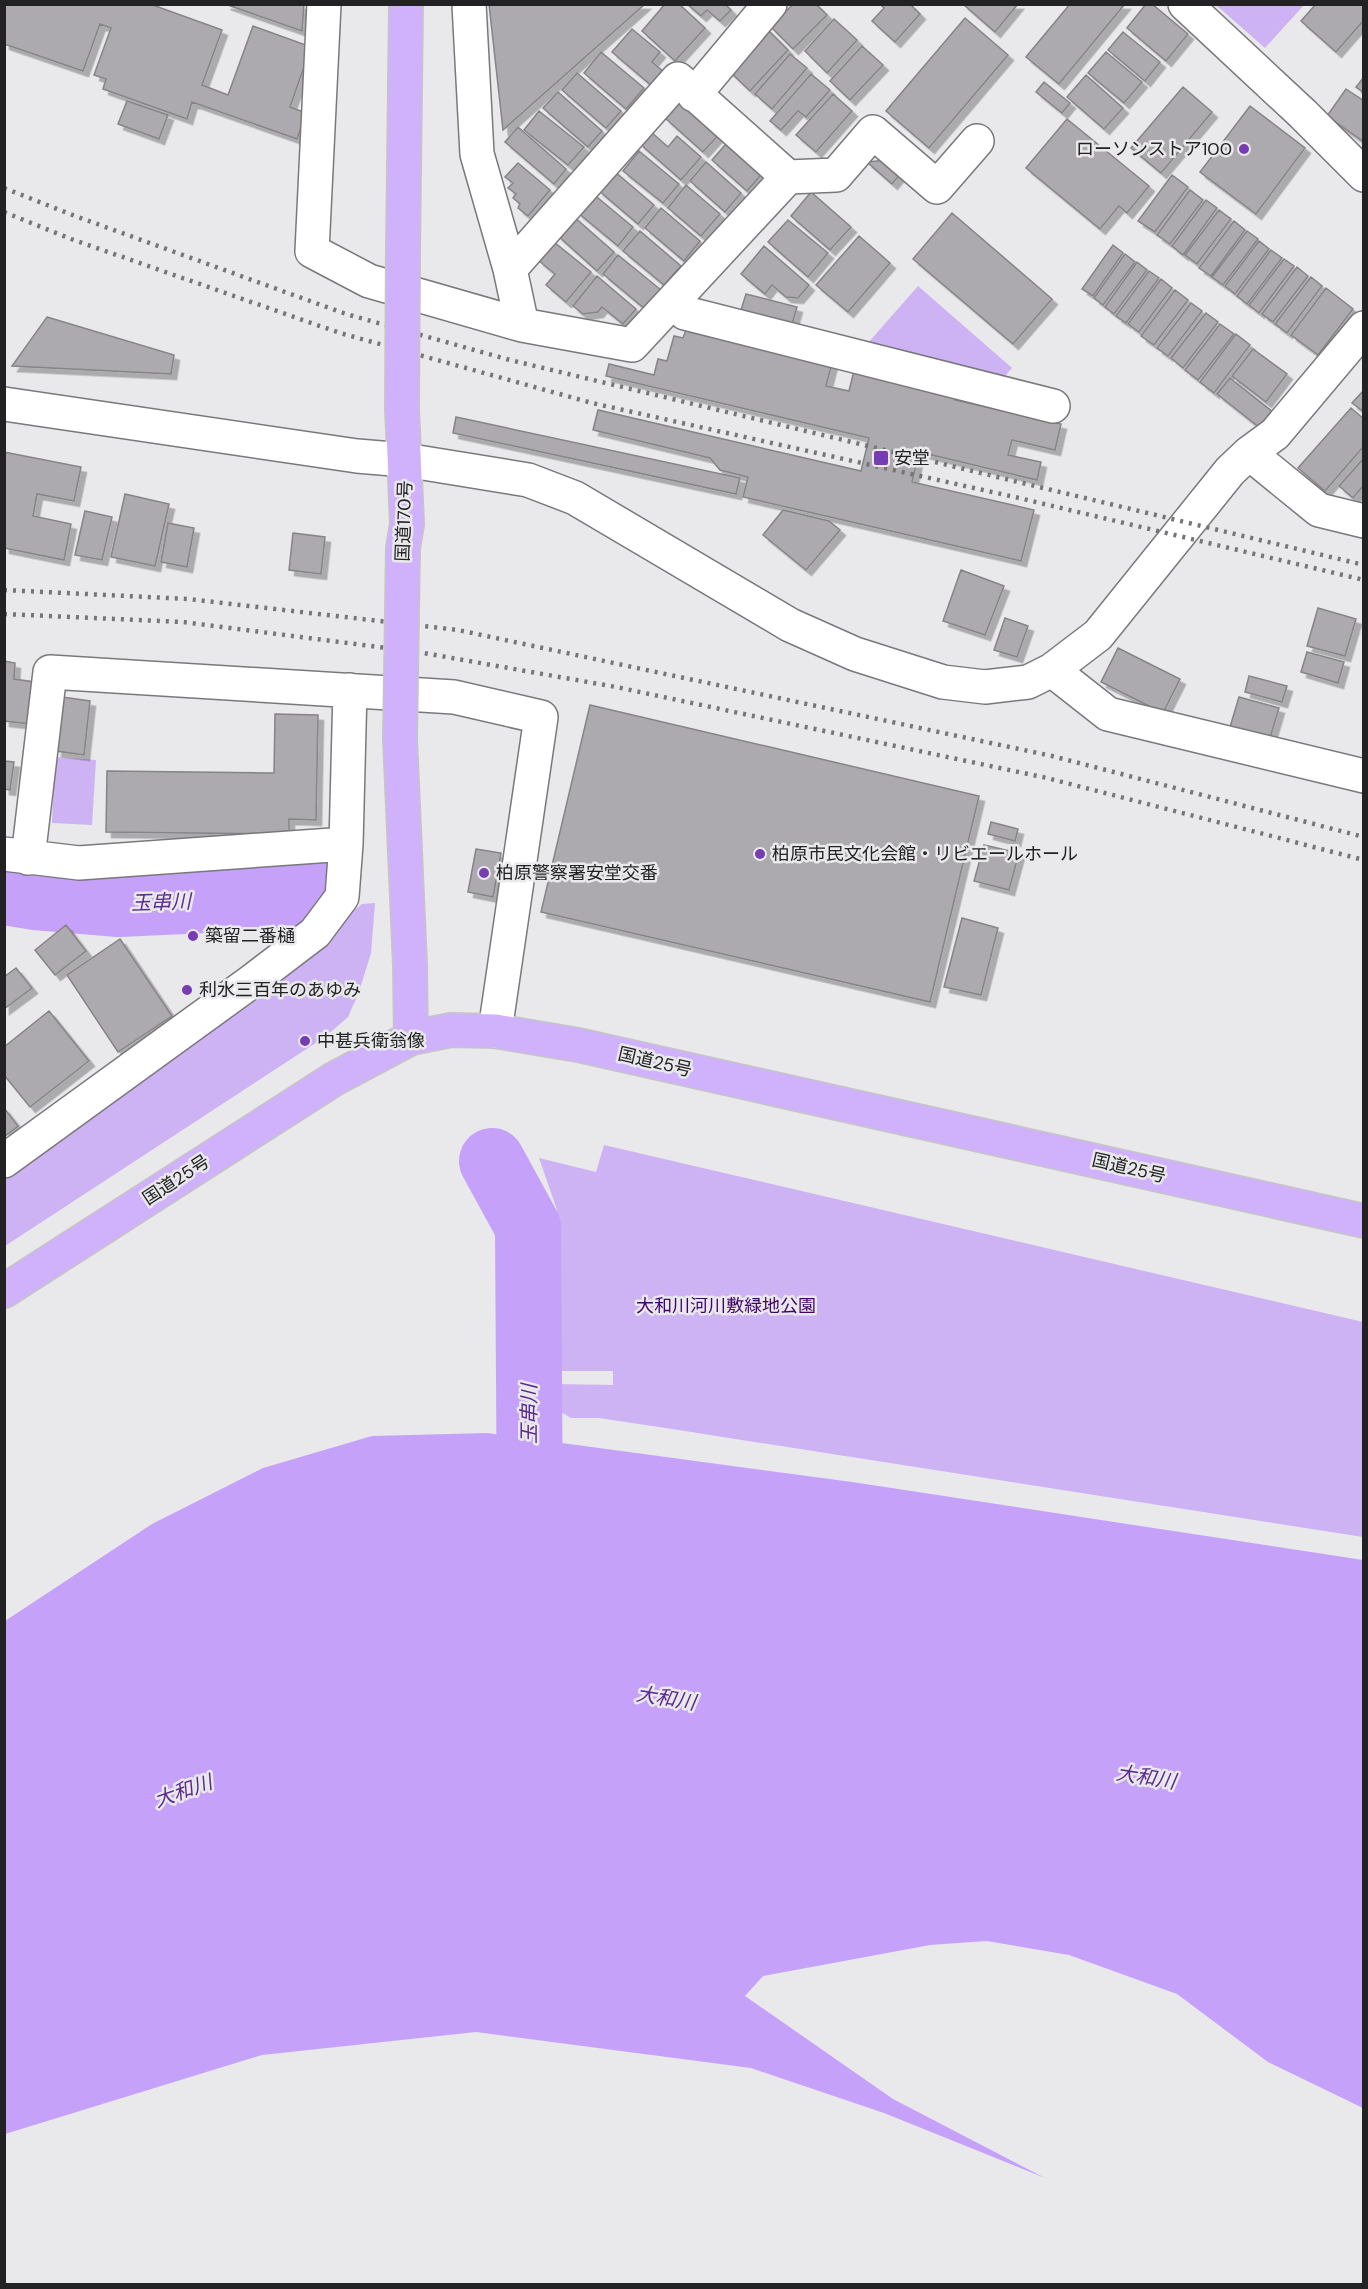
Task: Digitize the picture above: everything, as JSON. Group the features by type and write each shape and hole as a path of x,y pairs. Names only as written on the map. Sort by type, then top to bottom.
{"highway":[{"name":"国道170号","path":"406,4 402,408 407,524 403,548 400,739 411,1038"},
{"name":"国道25号","path":"4,1291 334,1079 411,1038 451,1030 495,1031 578,1045 1364,1221"}],"street":[{"path":"324,4 312,251 369,281 522,325 632,345 789,177"},
{"path":"469,4 477,154 510,269 522,325"},
{"path":"694,95 770,4"},
{"path":"1185,4 1304,114 1364,175"},
{"path":"510,269 678,79 789,177 836,175 873,132 937,187 977,141"},
{"path":"685,313 1053,406"},
{"path":"4,404 357,456 405,460 528,480 575,498 790,625 855,654 943,682 985,687 1028,682 1052,670 1098,635 1230,471 1249,453 1275,434 1364,328"},
{"path":"1249,453 1319,510 1364,521"},
{"path":"1052,670 1108,714 1364,776"},
{"path":"346,844 79,863 16,856 51,672 454,697 541,717 495,1031"},
{"path":"4,1161 315,933 342,897 346,844 350,690"}],"green space":[{"path":"1216,5 1304,5 1265,48"},
{"path":"918,286 1012,368 1003,378 868,343"},
{"path":"55,757 96,760 92,825 52,823"},
{"path":"375,903 371,953 359,992 348,1017 325,1037 5,1246 5,1177 129,1083 166,1064 362,904"},
{"name":"大和川河川敷緑地公園","path":"604,1145 1363,1322 1363,1537 599,1418 571,1418 561,1412 555,1384 613,1385 613,1371 556,1371 557,1210 539,1158 596,1172"}],"water":[{"name":"大和川","path":"487,1433 852,1482 1363,1560 1363,2108 1268,2062 1177,1994 1069,1955 987,1941 930,1945 763,1976 745,1996 893,2099 1045,2178 884,2113 751,2068 476,2032 262,2055 5,2134 5,1621 152,1524 263,1468 372,1436"}],"building":[{"path":"4,4 150,4 222,30 202,85 228,95 253,26 311,47 290,107 306,113 297,139 192,102 187,119 103,89 106,79 94,75 111,28 100,24 83,71 4,44"},
{"path":"225,4 304,4 302,31"},
{"path":"489,4 645,4 503,130"},
{"path":"665,4 679,4 705,28 675,61 642,31"},
{"path":"687,4 725,4 731,10 720,21 707,10 701,16"},
{"path":"793,4 816,4 827,15 793,49 771,27"},
{"path":"880,4 910,4 920,14 895,42 872,21 884,8"},
{"path":"963,4 1018,4 995,32"},
{"path":"1070,4 1125,4 1059,84 1026,57"},
{"path":"1146,4 1152,4 1188,34 1166,61 1127,28"},
{"path":"1316,4 1364,4 1364,20 1336,52 1301,21"},
{"path":"965,18 1008,55 929,148 886,111"},
{"path":"834,19 857,40 827,73 805,51"},
{"path":"632,29 660,52 652,62 664,72 652,86 612,52"},
{"path":"767,29 788,50 750,91 728,70"},
{"path":"1123,32 1160,62 1145,81 1108,50"},
{"path":"862,46 883,65 850,100 830,81"},
{"path":"601,52 644,88 626,109 584,73"},
{"path":"1106,52 1142,82 1124,103 1088,73"},
{"path":"790,54 807,68 772,109 755,94"},
{"path":"577,73 621,111 606,128 562,90"},
{"path":"811,74 830,90 806,117 798,111 781,130 770,121"},
{"path":"1086,75 1123,108 1104,129 1067,97"},
{"path":"1364,77 1364,93 1356,87"},
{"path":"1044,82 1070,103 1062,113 1036,92"},
{"path":"1183,87 1212,112 1161,173 1131,148"},
{"path":"1346,89 1364,101 1364,142 1327,116"},
{"path":"558,92 602,131 588,147 543,108"},
{"path":"833,94 852,111 816,152 796,135"},
{"path":"127,101 168,115 159,139 118,124"},
{"path":"678,102 723,130 703,152 665,118"},
{"path":"1250,106 1305,148 1256,214 1200,172"},
{"path":"539,111 584,147 568,165 524,130"},
{"path":"1067,119 1149,186 1127,213 1119,206 1100,229 1026,168"},
{"path":"518,127 566,169 554,184 505,142"},
{"path":"650,131 668,147 677,136 701,157 681,180 639,143"},
{"path":"732,137 761,175 747,191 712,160"},
{"path":"639,151 679,184 663,203 623,171"},
{"path":"886,160 901,173 892,184 867,162"},
{"path":"706,162 741,193 725,212 690,181"},
{"path":"518,163 550,190 528,216 518,208 520,204 513,198 516,194 508,188 513,183 505,177"},
{"path":"614,171 654,205 638,224 598,190"},
{"path":"1172,175 1188,187 1155,232 1138,221"},
{"path":"686,185 720,214 701,236 668,208"},
{"path":"1190,190 1203,200 1170,244 1157,235"},
{"path":"811,192 851,227 830,250 791,216"},
{"path":"592,193 633,227 618,246 577,212"},
{"path":"1206,200 1217,208 1183,255 1172,246"},
{"path":"661,208 700,241 684,261 645,228"},
{"path":"1219,210 1231,219 1197,264 1185,255"},
{"path":"952,213 1052,299 1013,344 913,259"},
{"path":"573,216 614,252 597,271 557,235"},
{"path":"788,220 828,253 808,277 768,242"},
{"path":"1234,221 1245,230 1211,276 1199,268"},
{"path":"640,231 681,266 664,285 623,251"},
{"path":"1247,231 1258,239 1223,285 1212,277"},
{"path":"859,236 890,263 848,312 816,285"},
{"path":"1259,241 1269,249 1235,294 1225,286"},
{"path":"554,242 591,272 566,302 546,285 555,274 538,260"},
{"path":"1113,245 1123,253 1093,296 1082,289"},
{"path":"764,246 809,285 798,298 786,297 772,285 765,294 741,274"},
{"path":"1271,250 1282,258 1247,304 1237,296"},
{"path":"1125,254 1135,262 1103,305 1094,298"},
{"path":"618,255 661,290 645,309 603,274"},
{"path":"1284,259 1294,266 1259,313 1249,305"},
{"path":"1137,262 1147,270 1114,314 1105,307"},
{"path":"1297,267 1308,276 1273,322 1262,314"},
{"path":"1149,271 1159,278 1126,323 1116,316"},
{"path":"597,276 636,309 623,324 602,307 598,312 583,314 573,306"},
{"path":"1311,277 1322,286 1287,333 1275,324"},
{"path":"1161,279 1172,288 1139,332 1128,324"},
{"path":"1326,288 1353,309 1318,355 1291,335"},
{"path":"1175,290 1188,300 1154,345 1141,336"},
{"path":"746,294 797,307 792,324 741,310"},
{"path":"1191,303 1202,311 1168,356 1157,348"},
{"path":"1206,313 1218,322 1183,368 1171,358"},
{"path":"47,317 174,355 171,374 12,366"},
{"path":"1220,324 1234,334 1198,380 1185,370"},
{"path":"686,330 832,363 826,386 849,391 855,367 957,391 955,400 1061,424 1055,450 1012,440 1008,455 1041,462 1037,480 919,452 912,482 1034,510 1021,561 743,497 748,477 720,470 710,458 593,430 598,410 861,471 869,438 606,376 609,364 654,375 658,359 667,361 674,336 683,338"},
{"path":"1236,334 1250,345 1214,393 1200,382"},
{"path":"1253,349 1287,374 1266,402 1232,376"},
{"path":"1230,378 1273,412 1260,428 1217,394"},
{"path":"1364,390 1364,412 1352,403"},
{"path":"1351,408 1364,419 1364,446 1325,491 1298,468"},
{"path":"456,417 740,478 736,494 453,433"},
{"path":"4,452 81,467 74,501 37,494 33,516 71,524 64,560 4,548"},
{"path":"1364,458 1364,485 1353,498 1339,486"},
{"path":"125,494 169,504 155,566 111,557"},
{"path":"783,510 829,521 840,530 806,570 763,535"},
{"path":"85,511 112,517 102,560 75,555"},
{"path":"168,523 194,528 187,567 161,562"},
{"path":"293,533 325,537 321,574 289,570"},
{"path":"961,570 1004,586 985,635 943,621"},
{"path":"1318,608 1356,619 1345,656 1307,646"},
{"path":"1005,618 1028,626 1017,657 994,650"},
{"path":"1118,648 1180,679 1163,713 1101,682"},
{"path":"1307,652 1344,662 1338,683 1301,672"},
{"path":"4,661 15,663 14,679 35,682 30,724 4,721"},
{"path":"1249,676 1287,686 1282,702 1245,692"},
{"path":"62,697 90,701 84,755 56,751"},
{"path":"1239,697 1279,708 1270,738 1230,727"},
{"name":"柏原市民文化会館・リビエールホール","path":"590,705 979,796 930,1002 541,912"},
{"path":"275,714 318,715 316,820 289,819 289,834 106,832 107,771 274,773"},
{"path":"4,761 14,762 10,790 4,789"},
{"path":"991,822 1018,829 1015,841 988,834"},
{"path":"984,845 1019,853 1009,890 974,881"},
{"name":"柏原警察署安堂交番","path":"476,849 501,853 493,897 468,892"},
{"path":"962,918 998,928 981,995 944,987"},
{"path":"66,925 86,951 55,975 35,950"},
{"path":"120,939 172,1016 118,1052 67,975"},
{"path":"16,968 32,988 4,1009 4,977"},
{"path":"49,1011 89,1061 30,1107 4,1075 4,1047"},
{"path":"4,1108 18,1126 4,1137"}],"waterway":[{"name":"玉串川","path":"4,892 119,904 318,895"},
{"name":"玉串川","path":"492,1161 528,1227 530,1529"}],"railway":[{"path":"4,188 346,314 510,360 1364,565"},
{"path":"4,212 71,239 340,333 592,403 1019,498 1364,580"},
{"path":"4,590 188,599 458,630 1052,756 1364,837"},
{"path":"4,614 183,622 418,652 616,687 1047,778 1364,860"}],"place":[{"name":"ローソンストア100","path":"1244,149"},
{"name":"安堂","path":"881,458"},
{"name":"柏原市民文化会館・リビエールホール","path":"760,854"},
{"name":"柏原警察署安堂交番","path":"484,873"},
{"name":"築留二番樋","path":"193,936"},
{"name":"利水三百年のあゆみ","path":"187,990"},
{"name":"中甚兵衛翁像","path":"305,1041"}]}
